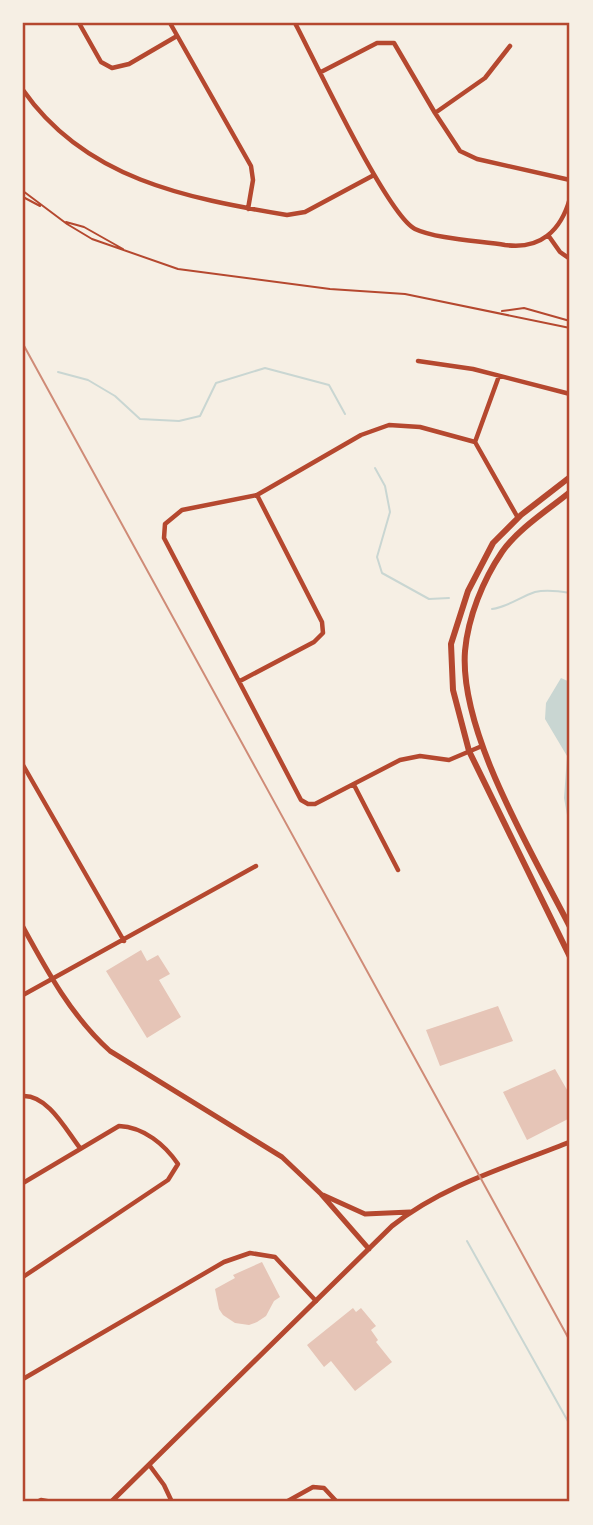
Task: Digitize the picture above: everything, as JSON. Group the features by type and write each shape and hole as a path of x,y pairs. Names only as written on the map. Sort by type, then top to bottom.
{"main road":[{"path":"570,477 518,518 493,544 468,591 452,644 453,690 469,751 570,957"},
{"path":"570,492 529,525 503,551 479,596 470,622 465,652 467,687 482,746 513,817 570,927"}],"street":[{"path":"79,23 101,62 112,68 129,64 177,37"},
{"path":"170,23 251,166 253,180 248,209"},
{"path":"295,23 374,175 400,216 414,229 514,246 532,244 560,226 570,198"},
{"path":"321,72 377,43 394,43 460,151 477,159 570,180"},
{"path":"435,113 485,79 510,46"},
{"path":"23,90 39,113 89,154 125,175 164,189 248,209 287,215 305,212 374,175"},
{"path":"548,235 560,252 570,259"},
{"path":"418,361 473,369 570,394"},
{"path":"475,442 499,376"},
{"path":"482,746 449,760 420,756 400,760 315,804 301,800 164,538 165,524 182,510 257,495 361,435 390,425 420,427 475,442 518,518"},
{"path":"240,681 314,642 323,633 322,622 257,495"},
{"path":"23,765 124,941"},
{"path":"353,785 397,870"},
{"path":"23,995 256,866"},
{"path":"23,927 52,979 92,1035 110,1051 282,1157 321,1194 369,1249"},
{"path":"23,1096 27,1095 46,1104 80,1148"},
{"path":"23,1183 119,1126 132,1126 166,1147 178,1164 168,1180 23,1277"},
{"path":"111,1502 410,1212 454,1189 570,1142"},
{"path":"321,1194 365,1214 410,1212"},
{"path":"23,1379 224,1262 250,1253 275,1257 316,1301"},
{"path":"150,1466 172,1502"},
{"path":"285,1502 313,1487 324,1488 337,1502"},
{"path":"37,1502 52,1502"}],"path":[{"path":"23,191 92,239 178,269 330,289 405,294 498,311 570,328"},
{"path":"23,197 42,206"},
{"path":"65,222 84,227 127,251"},
{"path":"498,311 524,308 570,321"}],"shaded area":[{"path":"561,678 570,682 570,832 564,798 567,756 545,719 546,703"}],"building":[{"path":"141,950 147,961 158,955 170,974 159,980 181,1017 147,1038 106,971"},
{"path":"498,1006 513,1041 440,1066 426,1030"},
{"path":"555,1069 570,1095 570,1118 527,1140 503,1092"},
{"path":"262,1262 280,1297 274,1301 266,1316 257,1322 249,1325 235,1323 219,1309 215,1289 235,1278 233,1275"},
{"path":"353,1308 356,1312 361,1308 376,1326 371,1330 378,1340 376,1342 392,1362 355,1391 331,1361 324,1367 307,1345"}],"waterway":[{"path":"58,372 88,380 115,396 140,419 179,421 200,416 216,383 265,368 329,385 345,414"},
{"path":"375,468 385,486 390,512 377,557 382,573 429,599 449,598"},
{"path":"492,609 535,592 548,590 570,593"},
{"path":"467,1241 570,1425"}],"railway":[{"path":"23,344 570,1341"}]}
